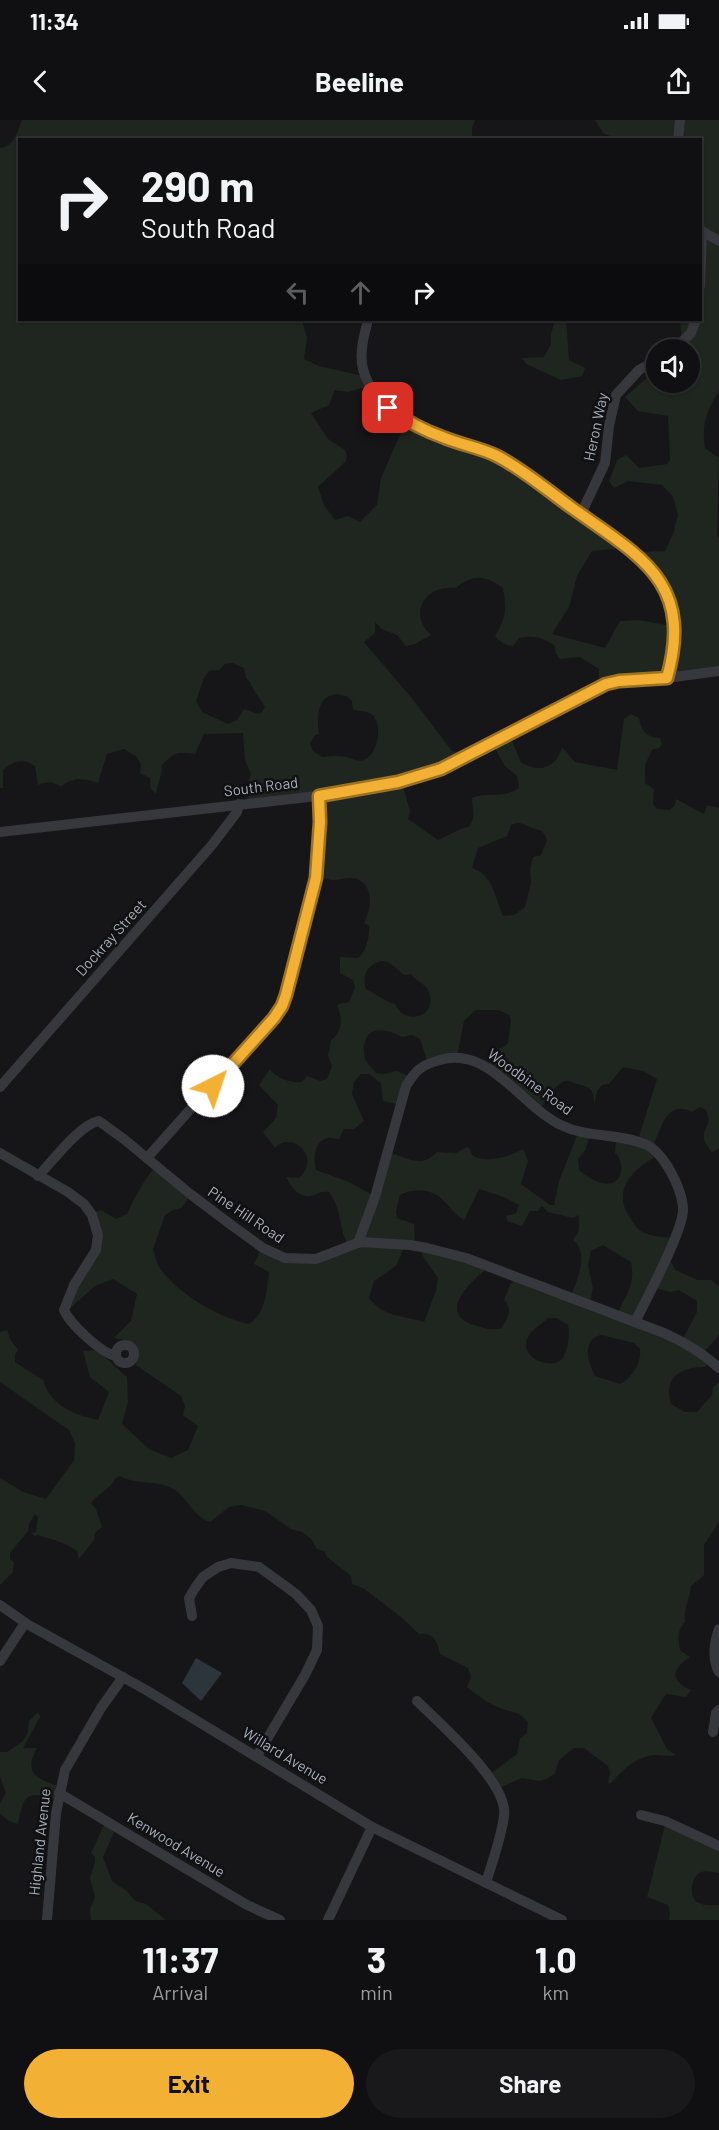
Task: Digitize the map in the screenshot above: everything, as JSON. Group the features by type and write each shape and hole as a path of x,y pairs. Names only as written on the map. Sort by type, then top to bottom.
{"street":[{"path":"678,138 680,120"},
{"path":"702,232 719,242"},
{"path":"368,321 362,353 363,369 373,389 388,408 407,422 497,456 606,530 649,566 660,580 670,605 675,631 667,678"},
{"path":"685,339 691,333 696,321"},
{"name":"Heron Way","path":"581,514 605,463 609,426 616,395 639,370 646,366"},
{"name":"South Road","path":"0,832 319,796 398,782 441,769 606,684 719,671"},
{"path":"147,1158 282,1006 316,878 320,822 319,796"},
{"name":"Dockray Street","path":"0,1087 205,853 237,812 239,804"},
{"name":"Woodbine Road","path":"358,1243 377,1191 406,1086 415,1071 427,1064 456,1057 470,1059 479,1062 558,1124 583,1132 632,1139 649,1146 662,1157 682,1200 683,1212 669,1250 635,1322"},
{"name":"Pine Hill Road","path":"38,1176 79,1131 91,1122 99,1121 230,1224 263,1248 285,1258 316,1259 358,1243 411,1245 446,1252 682,1341 719,1368"},
{"path":"0,1153 68,1192 84,1204 92,1215 98,1235 96,1250 74,1285 64,1310 79,1330 109,1354 116,1356"},
{"path":"192,1616 189,1598 203,1577 218,1567 231,1563 259,1567 296,1594 311,1610 318,1626 317,1650 305,1675 257,1756"},
{"name":"Willard Avenue","path":"0,1605 25,1623 123,1677 372,1827 562,1920"},
{"path":"0,1661 25,1623"},
{"path":"719,1629 715,1640 715,1653 719,1672"},
{"name":"Highland Avenue","path":"47,1920 52,1851 59,1793 65,1770 101,1708 123,1677"},
{"path":"417,1701 490,1776 502,1799 505,1814 486,1883"},
{"path":"713,1732 716,1713 719,1710"},
{"name":"Kenwood Avenue","path":"59,1793 247,1905 280,1920"},
{"path":"642,1815 665,1821 719,1846"},
{"path":"328,1920 372,1827"}],"shaded area":[{"path":"22,120 475,120 472,138 18,138 18,321 302,321 307,338 304,359 319,366 363,376 366,387 348,392 335,390 329,405 311,413 328,439 345,450 347,456 346,461 318,487 324,505 335,520 348,516 360,522 377,505 381,478 407,419 512,461 622,548 592,551 577,576 569,607 552,634 605,648 620,621 639,620 677,627 661,576 642,552 665,551 678,515 673,497 662,485 628,481 614,488 609,481 617,460 626,455 639,468 667,464 670,460 668,416 638,411 625,397 646,379 646,393 700,393 700,339 681,339 680,321 702,321 702,138 615,138 603,133 595,120 719,120 719,391 708,411 704,432 705,448 719,458 717,535 719,538 719,672 599,689 599,669 580,657 560,659 556,654 555,646 538,638 519,638 513,646 499,640 495,636 505,614 503,588 479,578 468,580 456,588 445,588 429,595 420,609 424,626 431,635 415,644 406,646 397,635 382,629 375,622 375,633 364,642 415,702 452,751 469,755 402,783 410,811 408,819 438,840 471,824 472,798 506,794 519,788 517,776 505,766 493,745 510,736 521,762 534,768 551,764 560,754 562,747 575,762 617,770 624,719 631,714 639,718 645,733 660,738 662,744 659,748 652,750 645,765 645,783 654,789 653,804 657,809 670,810 675,805 676,799 704,814 707,805 719,808 719,1148 712,1153 705,1141 704,1132 708,1124 706,1110 700,1107 692,1112 676,1109 662,1124 653,1146 659,1155 643,1165 630,1178 625,1186 623,1203 633,1223 639,1229 653,1236 674,1238 668,1256 675,1270 698,1280 711,1280 719,1286 719,1335 704,1352 710,1360 705,1367 688,1369 676,1375 672,1380 669,1395 671,1404 685,1412 697,1412 712,1395 713,1387 719,1382 719,1522 704,1545 704,1575 691,1586 685,1622 679,1635 680,1650 690,1657 679,1666 676,1678 691,1690 686,1697 666,1694 651,1718 667,1749 676,1755 642,1758 625,1769 610,1784 608,1766 584,1748 574,1748 559,1760 555,1773 547,1779 539,1781 522,1778 499,1788 490,1774 517,1754 520,1739 527,1733 528,1722 519,1714 484,1700 467,1687 471,1677 468,1668 440,1654 436,1641 431,1636 419,1634 363,1588 352,1584 351,1576 327,1557 324,1551 317,1549 311,1539 302,1532 291,1529 265,1511 241,1505 229,1507 210,1522 195,1512 175,1490 155,1483 134,1481 120,1476 91,1503 96,1509 102,1527 95,1533 94,1540 79,1559 77,1551 67,1545 37,1535 34,1537 31,1533 36,1532 38,1517 35,1514 28,1531 10,1553 10,1559 14,1562 13,1572 0,1585 0,1478 23,1492 46,1499 74,1460 75,1443 69,1430 0,1382 0,1332 7,1330 18,1350 15,1354 15,1362 43,1380 46,1389 57,1402 72,1412 98,1420 109,1392 90,1377 83,1351 97,1350 127,1377 128,1402 122,1424 149,1449 171,1458 188,1450 198,1426 183,1415 185,1406 181,1396 136,1365 134,1344 127,1340 114,1338 131,1321 137,1294 113,1279 95,1286 66,1312 97,1251 92,1214 101,1210 116,1219 127,1214 155,1167 191,1195 181,1208 165,1215 153,1249 159,1267 187,1295 212,1310 249,1324 259,1314 266,1293 269,1272 254,1264 262,1247 298,1260 349,1247 343,1234 336,1205 329,1192 305,1196 294,1189 286,1177 299,1178 305,1170 306,1154 296,1144 288,1142 281,1143 275,1148 263,1132 276,1118 278,1105 259,1085 270,1069 280,1078 293,1082 302,1082 307,1076 320,1081 327,1079 332,1066 328,1056 331,1040 335,1037 340,1025 337,1006 349,1002 355,987 353,980 340,973 340,957 358,958 363,952 369,934 369,926 364,923 370,905 367,887 357,879 331,880 318,876 320,797 248,803 246,789 251,774 245,760 243,733 204,734 195,754 173,755 162,765 156,794 151,789 150,778 140,773 141,765 137,757 124,749 107,754 98,783 79,779 70,781 61,787 50,782 38,785 35,766 22,761 10,764 3,770 3,788 0,788 0,148 12,141","holes":["233,663 244,668 246,678 265,707 258,714 244,709 237,720 228,724 202,712 196,701 203,680 209,671 219,670 225,664","336,694 346,696 352,701 353,710 368,713 375,718 378,728 377,741 372,753 364,760 357,761 343,756 322,757 313,751 310,744 314,736 319,734 318,715 321,704 329,696","517,823 541,831 547,840 541,855 533,857 530,869 531,883 525,907 514,915 503,916 489,881 479,871 472,868 478,848 507,836 511,825","377,962 390,963 404,975 411,974 428,990 430,1000 425,1013 413,1017 406,1015 399,1011 395,1004 366,989 365,975 369,967","476,1010 499,1010 509,1015 511,1020 508,1043 502,1048 494,1049 489,1068 540,1109 554,1089 565,1081 590,1089 594,1104 597,1091 602,1085 609,1084 623,1067 643,1071 657,1079 638,1140 616,1138 615,1153 620,1159 621,1168 617,1180 605,1184 590,1178 579,1170 578,1159 586,1149 590,1134 578,1133 559,1181 554,1205 550,1205 521,1184 528,1161 523,1149 511,1155 490,1159 477,1158 467,1147 456,1153 437,1152 421,1161 410,1160 391,1153 376,1197 349,1182 316,1170 315,1156 320,1142 329,1138 339,1139 344,1129 354,1129 364,1121 352,1094 354,1082 361,1074 369,1074 381,1083 383,1101 401,1105 412,1077 396,1071 376,1073 365,1060 364,1053 365,1041 371,1032 382,1030 402,1037 412,1035 420,1039 428,1063 457,1057 464,1021","479,1189 504,1197 519,1205 516,1213 506,1216 507,1221 522,1226 530,1211 538,1211 542,1206 548,1212 573,1218 579,1215 579,1230 573,1240 581,1252 581,1259 576,1283 570,1297 516,1277 504,1300 507,1303 508,1314 501,1328 491,1329 474,1325 463,1320 458,1313 457,1305 466,1288 489,1267 424,1247 422,1255 438,1278 436,1291 424,1322 387,1313 375,1304 369,1298 374,1281 396,1266 405,1245 415,1245 414,1224 397,1218 396,1211 400,1195 414,1191 434,1193 464,1220","603,1245 631,1262 631,1284 617,1315 589,1305 593,1288 588,1265 591,1251","655,1288 670,1292 679,1290 697,1301 697,1312 682,1340 637,1322","548,1318 557,1318 568,1325 568,1344 563,1358 554,1363 535,1359 527,1350 528,1337","601,1335 634,1343 640,1349 639,1360 632,1374 620,1384 595,1376 588,1352 588,1346"]},
{"path":"555,321 566,321 569,360 585,368 582,376 561,380 526,364 522,358 544,357 551,344"},
{"path":"196,1658 222,1673 201,1701 182,1683"},
{"path":"38,1712 40,1717 23,1748 37,1748 31,1764 35,1775 61,1787 58,1800 34,1795 25,1800 18,1824 0,1814 0,1803 6,1793 0,1777 0,1752 7,1752 23,1741 28,1732 29,1721"},
{"path":"666,1821 719,1845 719,1873 706,1871 699,1873 694,1880 692,1893 699,1903 719,1905 719,1920 669,1920 668,1905 647,1897"},
{"path":"105,1823 116,1828 103,1857 112,1881 128,1892 135,1901 146,1904 166,1920 91,1920 90,1909 95,1897 90,1878 95,1857 91,1853"}],"route":[{"path":"213,1086 282,1006 316,878 320,822 319,796 376,787 441,769 606,684 667,678 672,659 675,631 673,614 660,580 649,566 606,530 497,456 407,422 388,408"}]}
